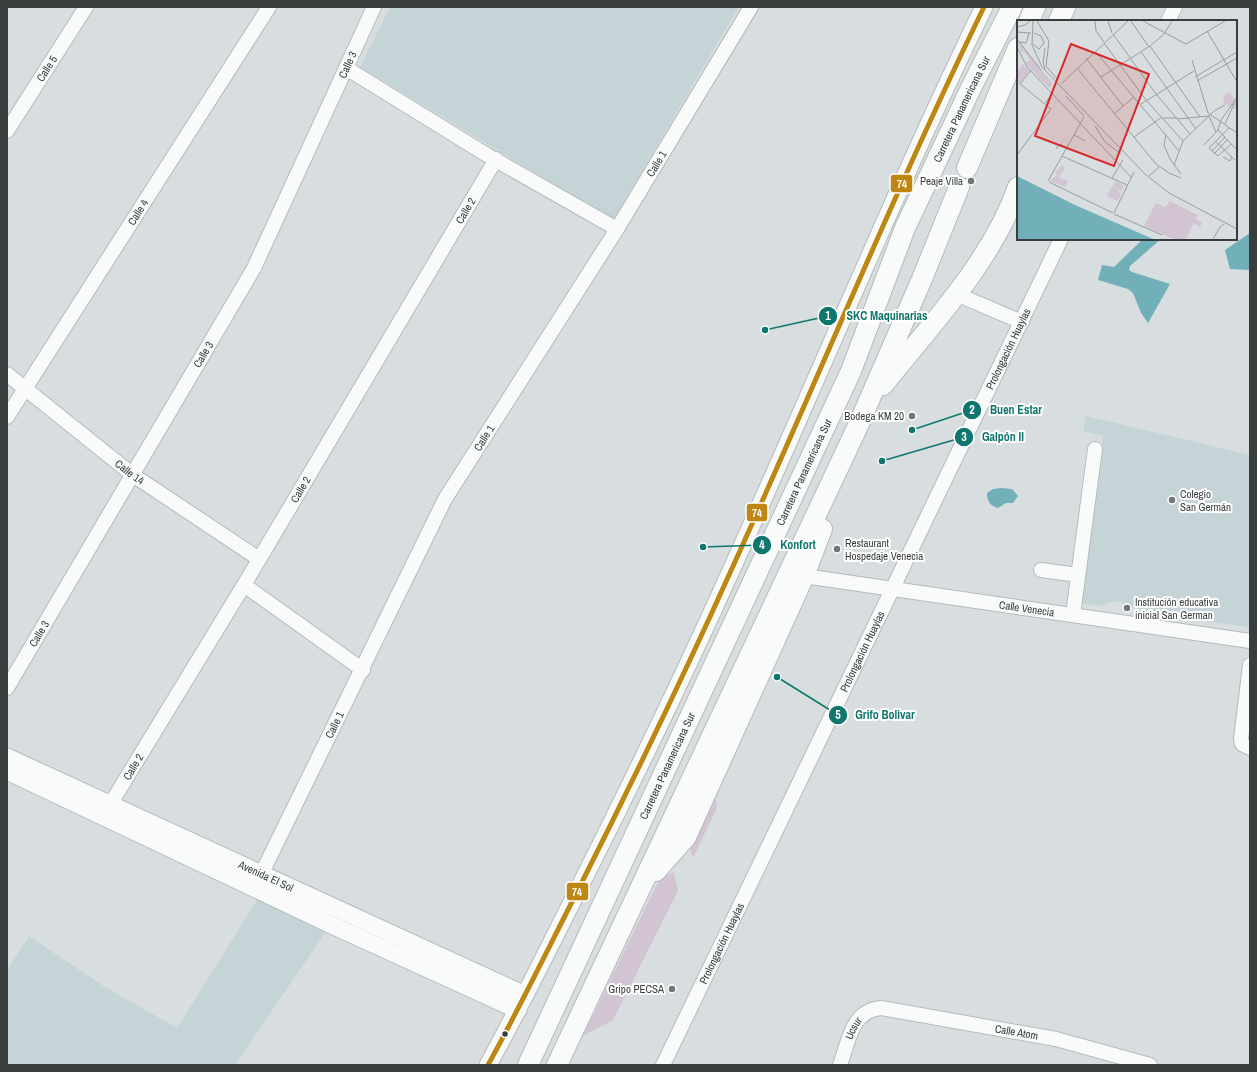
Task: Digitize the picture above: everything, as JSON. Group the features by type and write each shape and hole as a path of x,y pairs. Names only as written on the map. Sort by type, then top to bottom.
{"highway":[{"name":"Carretera Panamericana Sur","path":"528,1065 851,372 908,220 971,88 1012,7"},
{"path":"1029,20 1035,7"},
{"path":"1059,20 1065,7"},
{"path":"967,168 1017,50"},
{"path":"557,1065 866,407 922,278 959,187"},
{"path":"866,407 956,294 995,239 1010,210 1017,191"},
{"path":"641,887 686,837 804,576 856,428"}],"main road":[{"path":"488,1065 522,1003 626,794 692,654 734,563 935,108 984,7"},
{"name":"Avenida El Sol","path":"7,757 106,811"},
{"name":"Avenida El Sol","path":"7,771 106,811 522,1003"}],"street":[{"name":"Calle 5","path":"7,131 86,7"},
{"name":"Calle 4","path":"7,417 268,7"},
{"name":"Calle 3","path":"7,688 254,268 374,7"},
{"name":"Calle 1","path":"258,882 363,670 445,499 617,229 751,7"},
{"path":"1168,20 1175,7"},
{"path":"346,68 496,159 617,229"},
{"name":"Calle 2","path":"106,811 244,585 496,159"},
{"name":"Prolongación Huaylas","path":"667,1064 892,589 1062,240"},
{"path":"956,294 1022,322"},
{"name":"Calle 14","path":"7,374 133,475 259,559"},
{"path":"1073,615 1094,449"},
{"path":"1041,570 1078,575"},
{"name":"Calle Venecia","path":"804,576 1250,641"},
{"path":"244,585 363,670"},
{"path":"1250,665 1241,739 1242,744 1250,748"},
{"name":"Ucsur","path":"840,1065 855,1022 861,1015 870,1009 881,1008"},
{"name":"Calle Atom","path":"881,1008 1056,1039 1150,1065"}],"shaded area":[{"path":"390,7 739,7 613,220 360,67"},
{"name":"Colegio San Germán","path":"1086,416 1250,455 1250,627 1176,617 1125,606 1122,602 1114,601 1101,606 1078,603 1103,436 1083,431"},
{"path":"713,786 717,808 693,858 688,842"},
{"path":"674,872 678,891 613,1020 583,1036 659,880"},
{"path":"259,897 327,930 235,1065 7,1065 7,970 29,936 105,987 177,1028"}],"water":[{"path":"1250,233 1250,270 1230,269 1225,250"},
{"path":"1142,240 1160,240 1130,266 1129,270 1170,284 1148,323 1141,313 1133,293 1128,289 1098,280 1102,265 1114,267"},
{"path":"993,489 1012,489 1018,496 1013,503 1006,503 998,508 990,503 987,493"}],"transit line":[{"name":"74","path":"488,1065 599,848 678,686 765,494 919,145 984,7"}],"place":[{"name":"Peaje Villa","path":"971,181"},
{"name":"SKC Maquinarias","path":"765,330"},
{"name":"Bodega KM 20","path":"912,416"},
{"name":"Buen Estar","path":"912,430"},
{"name":"Galpón II","path":"882,461"},
{"name":"Colegio San Germán","path":"1172,500"},
{"name":"Konfort","path":"703,547"},
{"name":"Restaurant Hospedaje Venecia","path":"837,549"},
{"name":"Institución educativa inicial San German","path":"1127,608"},
{"name":"Grifo Bolivar","path":"777,677"},
{"name":"Gripo PECSA","path":"672,989"}]}
